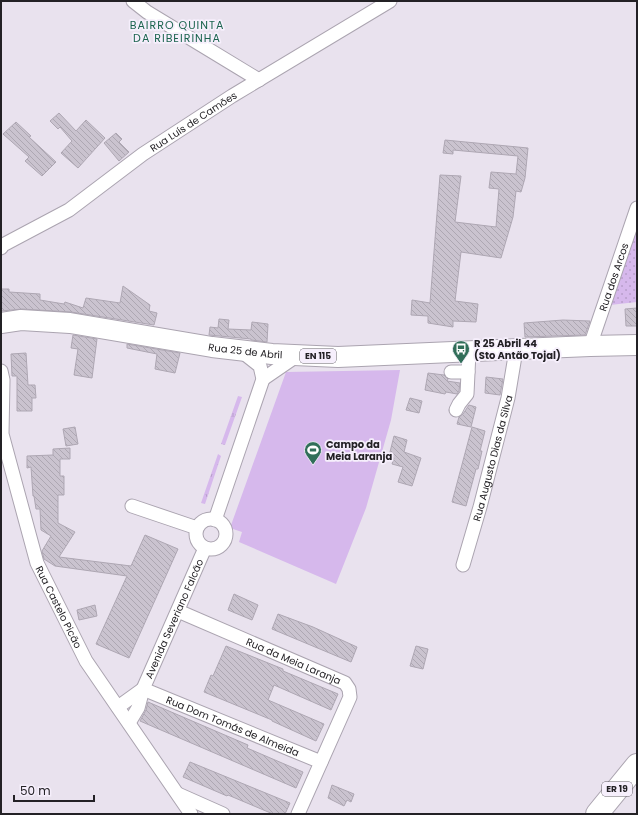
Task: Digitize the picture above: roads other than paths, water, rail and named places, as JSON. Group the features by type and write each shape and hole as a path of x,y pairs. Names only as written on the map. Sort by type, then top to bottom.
{"highway":[{"name":"ER 19","path":"597,814 637,765"},
{"name":"ER 19","path":"612,814 637,784"}],"main road":[{"name":"Rua 25 de Abril","path":"1,323 21,320 70,323 212,347 240,350 266,368 299,355 338,357 637,345"}],"street":[{"path":"133,1 147,12 259,80"},
{"name":"Rua Luís de Camões","path":"1,248 3,245 68,210 143,154 259,80 390,1"},
{"name":"Rua dos Arcos","path":"590,346 637,208"},
{"name":"Rua Augusto Dias da Silva","path":"463,566 508,398 516,350"},
{"path":"456,410 467,394 469,352"},
{"path":"132,506 197,528 200,523 205,520 215,520 266,368"},
{"name":"Rua Castelo Picão","path":"1,371 3,380 2,434 37,563 86,661 191,814"},
{"path":"451,372 468,372"},
{"name":"Avenida Severiano Falcão","path":"197,528 196,540 199,544 205,548 214,549 219,547 225,538 224,528 215,520"},
{"name":"Avenida Severiano Falcão","path":"129,723 138,708 143,689 205,548"},
{"name":"Rua da Meia Laranja","path":"178,611 344,683 349,689 350,696 298,814"},
{"path":"118,707 143,689"},
{"name":"Rua Dom Tomás de Almeida","path":"143,689 322,762"},
{"path":"178,794 221,814"}],"place":[{"name":"R 25 Abril 44 (Sto Antão Tojal)","path":"461,364"},
{"name":"Campo da Meia Laranja","path":"313,465"}],"district":[{"name":"BAIRRO QUINTA DA RIBEIRINHA","path":"177,31"}]}
